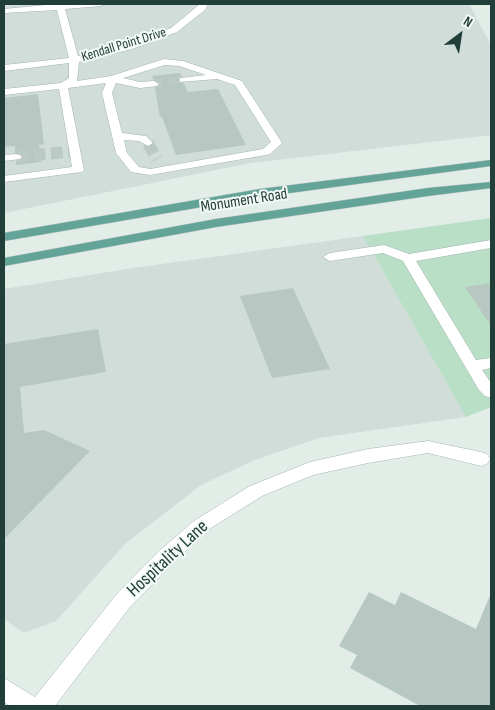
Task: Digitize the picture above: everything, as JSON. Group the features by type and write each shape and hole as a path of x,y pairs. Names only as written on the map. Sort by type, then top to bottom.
{"main road":[{"name":"Monument Road","path":"4,237 260,192 491,163"},
{"name":"Monument Road","path":"4,262 216,223 491,185"}],"street":[{"path":"4,11 61,5 101,4"},
{"name":"Kendall Point Drive","path":"4,68 74,60 129,47 174,30 202,8 204,4"},
{"path":"61,5 74,60 74,79 63,86"},
{"path":"4,92 112,79 164,62 180,64 239,83 277,143 266,152 150,172 135,170 122,153 107,93 112,79"},
{"path":"182,80 220,77"},
{"path":"112,79 140,84 154,84"},
{"path":"4,179 78,170 63,86"},
{"path":"118,136 142,138 148,143"},
{"path":"157,159 161,170"},
{"path":"330,257 384,249 408,258 491,244"},
{"path":"408,258 484,386 491,392"},
{"path":"472,366 491,362"},
{"name":"Hospitality Lane","path":"42,706 123,601 165,558 200,526 256,491 310,469 368,456 428,447 481,459"},
{"path":"4,689 29,706"}],"shaded area":[{"path":"4,4 469,4 491,45 491,135 251,163 4,213"},
{"path":"363,236 466,417 319,438 255,460 201,485 125,544 56,621 24,633 4,619 4,289 133,268"}],"green space":[{"path":"491,218 491,407 466,417 363,236"}],"building":[{"path":"180,73 181,76 178,82 184,84 188,92 218,89 246,145 176,155 162,117 160,117 155,88 161,84 153,79 152,76"},
{"path":"38,94 44,144 39,145 41,162 16,165 16,161 24,157 20,153 15,152 15,146 4,147 4,98"},
{"path":"491,283 491,326 465,287"},
{"path":"293,288 330,369 272,378 240,296"},
{"path":"98,329 106,372 20,387 24,433 44,430 90,451 4,539 4,344"},
{"path":"369,592 395,605 401,592 476,629 491,593 491,706 420,706 350,668 357,655 339,646"}],"tunnel":[{"path":"154,84 183,80"},
{"path":"148,143 157,159"},
{"path":"16,157 75,151"}]}
